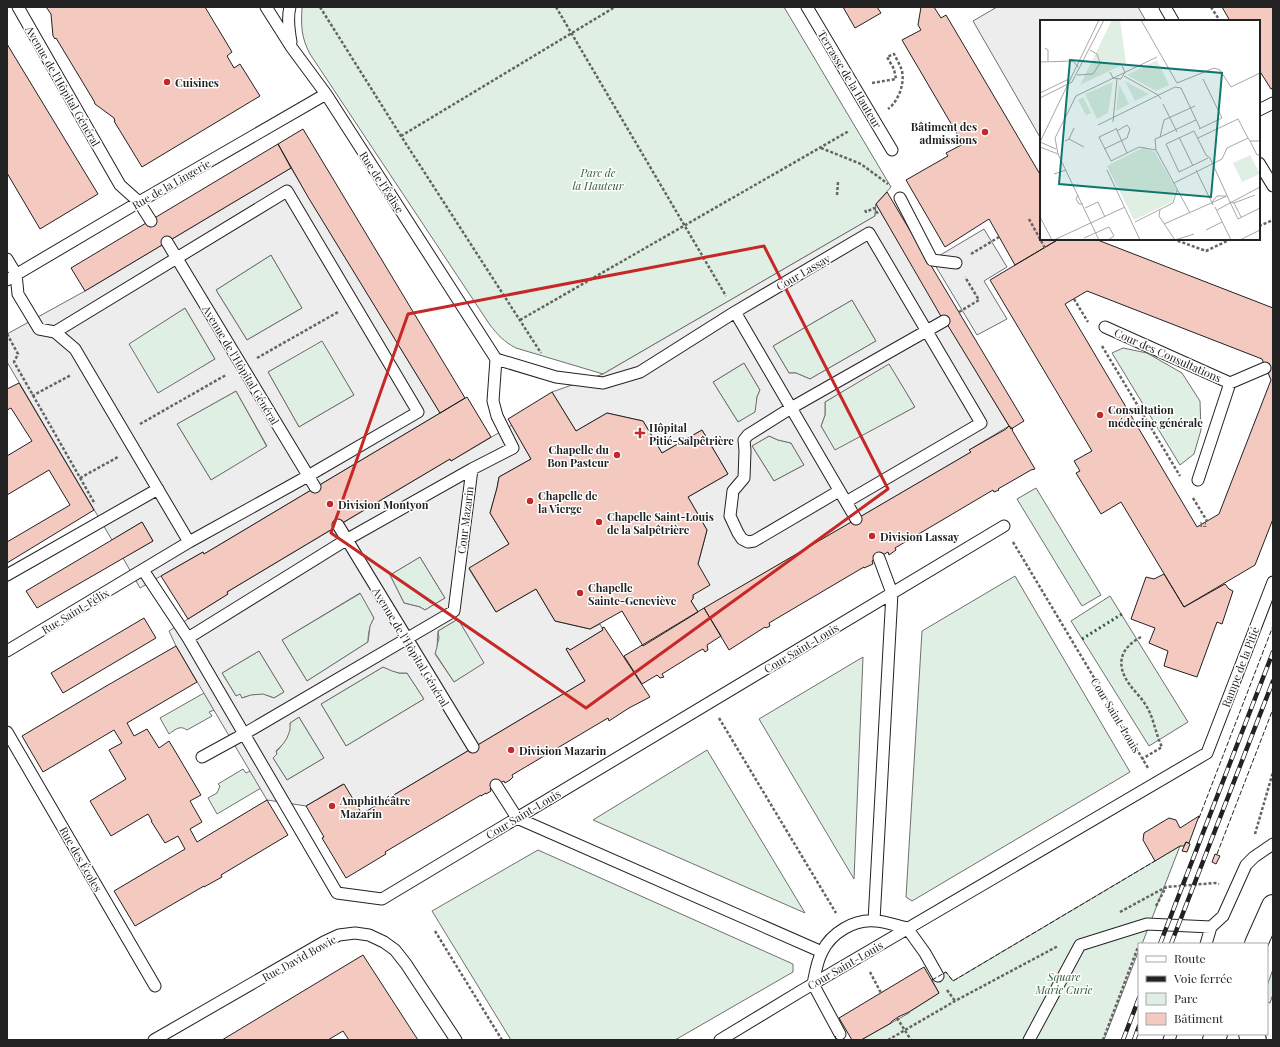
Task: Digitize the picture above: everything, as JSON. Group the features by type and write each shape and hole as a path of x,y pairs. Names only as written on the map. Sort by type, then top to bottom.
{"main road":[{"path":"1256,943 1273,906"}],"lane":[{"name":"Avenue de l'Hôpital Général","path":"18,7 120,185 139,202 151,220"},
{"name":"Rue de l'Église","path":"266,7 292,48 326,94 496,359"},
{"path":"290,7 288,12 292,48"},
{"name":"Terrasse de la Hauteur","path":"807,7 892,150"},
{"path":"1165,7 1173,20"},
{"name":"Rue de la Lingerie","path":"11,277 326,94"},
{"path":"1260,109 1273,102"},
{"path":"1260,165 1273,186"},
{"name":"Rue Saint-Félix","path":"7,652 189,542 308,476 418,412 287,190 177,258"},
{"path":"900,198 932,260 956,263"},
{"name":"Cour Lassay","path":"735,312 869,233 927,330 981,423 846,502"},
{"name":"Avenue de l'Hôpital Général","path":"167,242 315,487"},
{"path":"55,332 177,258"},
{"path":"7,259 11,277 18,294 39,329 55,332 75,349 189,542"},
{"path":"472,469 513,448 497,416 493,401 496,359 556,377 603,383 640,372 735,312 856,519"},
{"path":"839,491 754,541 748,542 742,539 730,516 733,491 744,478 744,440 748,435 791,408 944,321"},
{"name":"Cour des Consultations","path":"1105,327 1230,383 1265,368"},
{"name":"Cour des Consultations","path":"1198,480 1230,383"},
{"name":"Cour Mazarin","path":"188,638 346,540 472,469"},
{"name":"Cour Mazarin","path":"202,757 454,611 472,469"},
{"path":"7,575 158,489"},
{"name":"Avenue de l'Hôpital Général","path":"338,526 473,748"},
{"name":"Cour Saint-Louis","path":"244,734 337,893 382,899 1004,526"},
{"path":"874,921 892,593 879,558"},
{"path":"143,570 188,638 244,734"},
{"name":"Rampe de la Pitié","path":"1207,753 1273,582"},
{"name":"Rue des Écoles","path":"7,732 155,986"},
{"name":"Cour Saint-Louis","path":"720,1040 907,928 1207,753"},
{"path":"496,785 517,818 822,952"},
{"path":"1206,943 1211,927 1223,916 1246,865 1254,857 1273,844"},
{"path":"840,1034 813,984 815,971 822,952 831,938 845,928 858,922 874,921 907,928 925,953 938,976"},
{"path":"1029,1040 1080,945 1147,924 1211,927"},
{"name":"Rue David Bowie","path":"154,1040 324,942 339,935 355,933 369,935 384,942 395,950 406,964 456,1040"}],"path":[{"path":"320,7 556,377"},
{"path":"556,7 735,312"},
{"path":"401,136 615,7"},
{"path":"1211,7 1219,20"},
{"path":"882,112 892,106 902,88 902,69 894,54 887,57 894,69 896,79"},
{"path":"520,320 849,131"},
{"path":"821,148 861,164 885,182"},
{"path":"837,195 838,182"},
{"path":"866,210 866,212 874,208 878,214"},
{"path":"1029,219 1040,239"},
{"path":"1260,226 1272,221"},
{"path":"1041,240 1045,248"},
{"path":"1176,240 1206,251 1229,240"},
{"path":"1074,299 1089,324"},
{"path":"7,334 18,354 14,362 32,396 93,500"},
{"path":"1101,344 1183,482"},
{"path":"32,396 86,367"},
{"path":"80,478 134,448"},
{"path":"1191,495 1207,521"},
{"name":"Cour Saint-Louis","path":"1004,526 1156,782"},
{"path":"1141,637 1126,648 1122,655 1121,664 1128,683 1146,704 1162,747 1142,759"},
{"path":"710,702 835,911"},
{"path":"1246,865 1273,772"},
{"path":"1166,887 1214,883"},
{"path":"435,931 502,1040"},
{"path":"1103,1040 1138,947"},
{"path":"861,956 881,993"},
{"path":"888,1040 955,1001"},
{"path":"897,1018 911,1040"}],"highlighted area":[{"path":"764,246 888,489 586,708 331,533 408,314"}],"green space":[{"name":"Parc de la Hauteur","path":"302,7 784,7 891,187 876,204 875,216 603,374 516,348 501,338 490,325 310,54 302,31"},
{"path":"271,255 302,308 247,340 216,290"},
{"path":"852,300 876,341 810,379 796,373 789,373 773,346"},
{"path":"185,308 215,359 158,394 128,344"},
{"path":"322,340 354,395 299,427 268,372"},
{"path":"1123,348 1147,353 1182,373 1200,401 1201,430 1194,454 1180,465 1112,353"},
{"path":"744,363 760,390 757,397 756,412 738,422 713,382"},
{"path":"889,363 915,407 835,451 821,426 825,415 825,402"},
{"path":"236,391 267,447 211,480 177,424"},
{"path":"769,436 791,443 804,465 774,481 752,446"},
{"path":"1036,488 1101,595 1082,606 1017,499"},
{"path":"420,557 445,598 425,610 420,607 404,603 390,575"},
{"path":"1015,576 1130,772 912,901 906,897 922,631"},
{"path":"361,593 374,618 368,635 368,642 307,681 282,640"},
{"path":"1110,596 1188,722 1149,746 1071,621"},
{"path":"458,619 485,663 454,682 435,653 439,638 438,631"},
{"path":"259,651 284,692 274,698 262,695 242,698 236,696 222,673"},
{"path":"863,657 854,879 759,719"},
{"path":"383,667 399,673 407,673 424,699 346,746 321,704"},
{"path":"204,693 214,710 209,712 212,716 187,730 180,728 169,734 160,718"},
{"path":"299,717 324,758 287,780 273,758 286,739 290,723"},
{"path":"707,750 805,913 593,820"},
{"path":"243,769 246,773 250,771 261,788 217,814 208,798 217,793 220,786 218,784"},
{"name":"Square Marie Curie","path":"1180,846 1142,943 1138,943 1138,953 1104,1040 861,1040 909,1013 939,993 932,980 946,972 953,981"},
{"path":"538,850 793,964 793,972 675,1040 511,1040 432,911"},
{"path":"1273,969 1273,994 1270,1003 1268,1002 1268,983"}],"shaded area":[{"path":"997,7 1138,7 1145,20 1040,20 1040,137 973,21"},
{"path":"291,168 440,413 204,554 203,552 140,588 123,558 153,541 142,522 112,540 7,362 7,334 85,291","holes":["271,255 302,308 247,340 216,290","185,308 215,359 158,393 129,344","322,341 354,395 299,427 268,372","236,391 267,446 211,480 177,424"]},
{"path":"876,204 1009,426 969,450 971,452 698,612 691,601 693,599 698,564 707,530 688,497 728,474 702,430 662,453 643,421 607,413 576,431 552,392 603,374 875,216","holes":["852,300 876,341 810,379 796,373 789,373 773,346","744,363 760,390 757,397 755,412 738,422 713,382","889,364 915,407 835,450 821,426 825,415 825,402","769,436 791,443 804,465 774,481 752,446"]},
{"path":"984,229 1007,267 984,281 1007,319 977,335 932,260"},
{"path":"512,425 531,459 499,477 490,513 509,544 469,569 496,612 536,589 555,621 590,629 600,624 603,630 570,650 568,648 566,649 585,681 362,814 343,784 306,806 267,800 176,646 169,631 228,594 227,592 450,459 451,461","holes":["420,557 445,598 425,610 420,607 404,603 390,575","360,593 374,618 370,626 368,642 307,681 282,640","458,619 484,663 454,682 435,654 438,631","259,651 284,692 274,698 263,694 251,695 242,698 240,694 236,696 222,673","383,667 399,673 407,673 424,699 346,746 321,704","299,717 324,758 287,780 273,758 277,754 276,751 287,738 290,730 290,723"]}],"building":[{"name":"Cuisines","path":"46,7 205,7 232,52 227,56 234,68 240,64 260,96 142,167 114,121 114,118 95,104 56,38 55,39 53,36 51,14"},
{"path":"843,7 877,7 881,13 855,28"},
{"name":"Bâtiment des admissions","path":"921,7 934,7 941,18 946,15 1040,174 1040,240 1057,240 1015,265 989,219 945,247 906,180 948,156 946,153 963,144 902,40 921,30 918,25"},
{"path":"1222,7 1273,7 1273,88 1271,89 1260,72 1260,20 1229,20"},
{"path":"7,44 98,194 40,229 7,173"},
{"path":"303,129 465,398 440,413 308,197 278,144"},
{"path":"278,144 291,168 85,291 71,268"},
{"path":"887,192 1024,421 1011,429 947,324 946,325 876,204"},
{"name":"Consultation médecine générale","path":"1057,240 1098,240 1273,308 1273,519 1255,565 1184,607 1121,502 1101,514 1076,473 1080,471 1074,461 1092,451 990,280","holes":["1087,291 1262,359 1271,380 1219,514 1197,527 1065,304"]},
{"path":"19,383 94,510 7,563 7,542 70,505 49,470 7,495 7,456 32,441 11,408 7,410 7,389"},
{"name":"Chapelle Saint-Louis de la Salpêtrière","path":"552,392 576,431 607,413 643,421 662,453 702,430 728,474 688,497 707,530 698,564 710,585 693,595 693,599 691,601 698,612 643,646 622,611 590,629 555,621 536,589 496,612 469,568 509,544 490,513 499,477 531,459 508,419"},
{"name":"Division Montyon","path":"467,397 491,437 451,461 450,459 227,592 228,594 188,619 161,576 203,552 204,554"},
{"name":"Division Lassay","path":"1009,426 1013,429 1012,430 1035,469 998,489 999,490 994,492 993,490 895,548 896,550 889,555 888,552 872,561 873,564 864,567 769,623 770,626 765,627 729,650 704,608 971,452 969,450"},
{"path":"142,522 153,541 37,608 26,591"},
{"path":"1164,574 1184,607 1225,584 1233,591 1222,624 1217,622 1197,677 1164,666 1168,651 1149,643 1155,628 1131,619 1146,577 1154,579"},
{"path":"704,608 721,636 707,645 708,650 705,652 703,649 699,651 662,674 664,677 660,678 657,675 642,684 624,656"},
{"path":"144,618 156,638 63,693 51,673"},
{"name":"Division Mazarin","path":"604,627 650,697 609,721 608,718 512,775 513,777 510,780 496,785 490,789 491,791 481,795 385,852 386,854 346,878 322,838 324,837 306,806 344,784 362,814 585,681 566,649 568,648 570,650 603,630 602,628"},
{"path":"176,646 197,682 127,723 134,736 147,729 159,748 169,741 178,756 201,795 190,801 202,822 190,829 197,842 267,800 288,835 221,875 222,877 135,926 114,891 185,849 178,836 165,843 148,814 111,836 90,801 126,779 109,750 122,743 114,730 43,772 22,736"},
{"path":"1199,816 1189,843 1186,842 1184,846 1180,846 1155,861 1143,840 1144,833 1169,818 1176,820 1180,828"},
{"path":"1186,842 1190,844 1187,852 1182,851"},
{"path":"1215,854 1220,856 1216,864 1212,862"},
{"path":"363,955 418,1040 349,1040 343,1031 328,1040 222,1040"},
{"path":"924,967 939,993 861,1040 852,1040 839,1018"}],"railway":[{"path":"1160,943 1273,652"},
{"path":"1171,943 1273,681"},
{"path":"1123,1040 1138,1001"},
{"path":"1134,1040 1138,1029"}],"hedge":[{"path":"1082,639 1122,614"}],"fence":[{"path":"1199,818 1273,626"},
{"path":"1217,854 1273,709"},
{"path":"932,980 946,972 953,981 1155,861"},
{"path":"837,1040 835,1037 838,1035"}],"place":[{"name":"Cuisines","path":"167,82"},
{"name":"Bâtiment des admissions","path":"985,132"},
{"name":"Consultation médecine générale","path":"1100,415"},
{"name":"Hôpital Pitié-Salpêtrière","path":"640,433"},
{"name":"Chapelle du Bon Pasteur","path":"617,455"},
{"name":"Chapelle de la Vierge","path":"530,501"},
{"name":"Division Montyon","path":"330,504"},
{"name":"Chapelle Saint-Louis de la Salpêtrière","path":"599,522"},
{"name":"Division Lassay","path":"872,536"},
{"name":"Chapelle Sainte-Geneviève","path":"580,593"},
{"name":"Division Mazarin","path":"511,750"},
{"name":"Amphithéâtre Mazarin","path":"332,806"}]}
